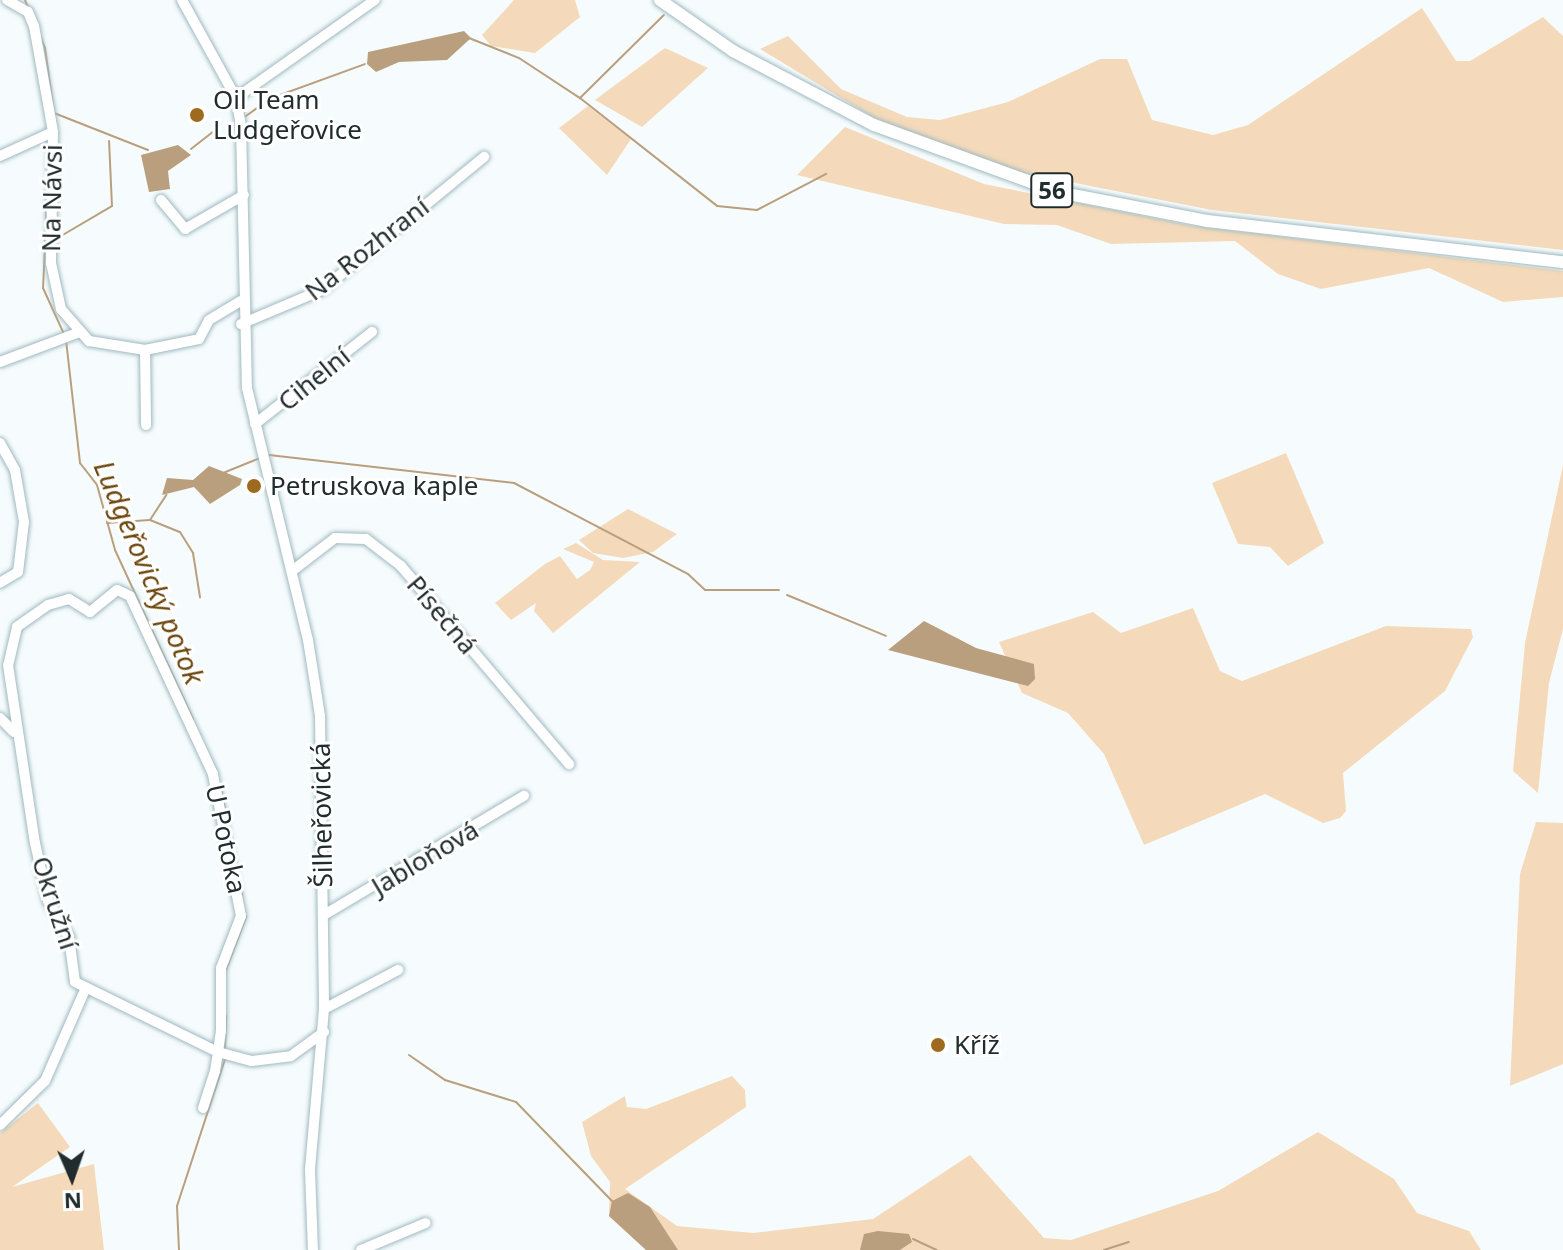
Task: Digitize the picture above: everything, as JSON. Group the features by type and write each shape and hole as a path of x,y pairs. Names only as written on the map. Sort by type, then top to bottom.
{"main road":[{"name":"56","path":"660,0 801,90 921,146 1016,179 1166,215 1563,262"}],"street":[{"name":"Na Návsi","path":"7,0 28,12 34,26 53,132 52,283 80,332"},
{"path":"182,0 236,98 375,0"},
{"name":"Šilheřovická","path":"236,98 244,195 241,324 247,388 292,571 320,716 324,1032 310,1160 313,1250"},
{"path":"0,156 53,132"},
{"name":"Na Rozhraní","path":"241,324 322,290 484,157"},
{"path":"161,200 185,229 244,195"},
{"path":"0,362 80,332 102,346 145,350 199,339 209,320 241,301"},
{"name":"Cihelní","path":"255,424 372,332"},
{"path":"145,350 146,425"},
{"path":"0,443 15,470 24,522 18,572 0,583"},
{"name":"Písečná","path":"292,571 335,538 366,539 401,566 569,764"},
{"name":"Okružní","path":"85,990 75,982 69,937 48,901 14,732 5,639 60,598 90,612 117,590"},
{"name":"U Potoka","path":"117,590 130,596 220,797 241,916 221,968 218,1052 203,1108"},
{"path":"0,718 14,732"},
{"name":"Jabloňová","path":"324,915 524,796"},
{"path":"324,1009 398,970"},
{"path":"0,1125 45,1081 85,990 218,1052 252,1061 291,1056 324,1032"},
{"path":"361,1250 426,1223"}],"shaded area":[{"path":"514,0 575,0 580,17 535,53 491,46 482,35"},
{"path":"1422,8 1456,61 1470,61 1543,17 1563,36 1563,250 1212,210 995,167 876,119 760,49 788,36 841,89 907,117 940,120 1008,102 1100,59 1127,59 1152,120 1213,135 1248,125"},
{"path":"464,31 471,38 447,60 399,62 376,72 367,64 368,52"},
{"path":"665,48 708,68 642,127 595,100"},
{"path":"588,106 631,139 607,175 559,128"},
{"path":"845,127 984,184 1193,226 1563,271 1563,297 1503,302 1429,268 1321,289 1278,274 1235,241 1111,244 1057,225 1004,224 797,175"},
{"path":"178,145 191,155 168,171 170,189 149,192 141,155"},
{"path":"1286,453 1324,543 1288,566 1270,547 1238,544 1212,483"},
{"path":"1563,465 1563,629 1549,683 1538,793 1513,771 1525,643"},
{"path":"209,466 242,479 240,485 210,504 194,487 162,495 167,478 193,480"},
{"path":"628,509 677,534 653,552 623,558 593,553 579,540"},
{"path":"576,543 603,560 640,562 553,633 534,611 536,603 511,620 495,603 560,556 577,579 590,570 594,562 563,549"},
{"path":"1193,608 1220,671 1242,681 1386,626 1471,629 1473,637 1445,691 1343,773 1346,811 1340,818 1323,823 1265,794 1144,845 1104,754 1068,713 1022,693 999,642 1093,612 1121,633"},
{"path":"924,621 976,648 1034,664 1035,679 1028,686 888,650"},
{"path":"1536,822 1563,823 1563,1064 1510,1086 1520,874"},
{"path":"732,1076 745,1090 746,1107 625,1189 677,1226 753,1233 873,1219 970,1155 1044,1238 1071,1240 1218,1191 1318,1132 1394,1179 1417,1213 1469,1231 1481,1250 646,1250 609,1216 610,1182 591,1156 582,1122 625,1096 627,1107 646,1109"},
{"path":"38,1103 70,1147 12,1187 94,1164 104,1250 0,1250 0,1133"},
{"path":"628,1193 650,1207 678,1250 646,1250 609,1216 612,1201"},
{"path":"878,1231 909,1234 912,1242 900,1250 860,1250 864,1234"}],"waterway":[{"name":"Ludgeřovický potok","path":"25,0 45,48 54,113 148,150"},
{"path":"580,98 664,15"},
{"path":"469,38 519,58 580,98 717,206 757,210 826,174"},
{"path":"246,116 269,99 365,64"},
{"path":"191,149 218,128"},
{"path":"61,236 112,206 109,141"},
{"name":"Ludgeřovický potok","path":"47,201 43,288 64,334"},
{"name":"Ludgeřovický potok","path":"66,340 80,463 97,485 115,550 193,719"},
{"path":"269,455 514,483 688,574 705,590 779,590"},
{"path":"223,473 258,459"},
{"path":"107,523 150,520 166,495"},
{"path":"150,520 180,532 193,553 200,597"},
{"path":"787,595 886,636"},
{"name":"Ludgeřovický potok","path":"220,784 242,895"},
{"name":"Ludgeřovický potok","path":"226,970 246,917"},
{"name":"Ludgeřovický potok","path":"225,1049 226,1016"},
{"path":"409,1055 445,1080 516,1102 613,1202"},
{"name":"Ludgeřovický potok","path":"179,1250 177,1206 225,1059"},
{"path":"913,1239 937,1250"},
{"path":"1104,1250 1129,1242"}],"place":[{"name":"Oil Team Ludgeřovice","path":"197,115"},
{"name":"Petruskova kaple","path":"254,486"},
{"name":"Kříž","path":"938,1045"}]}
